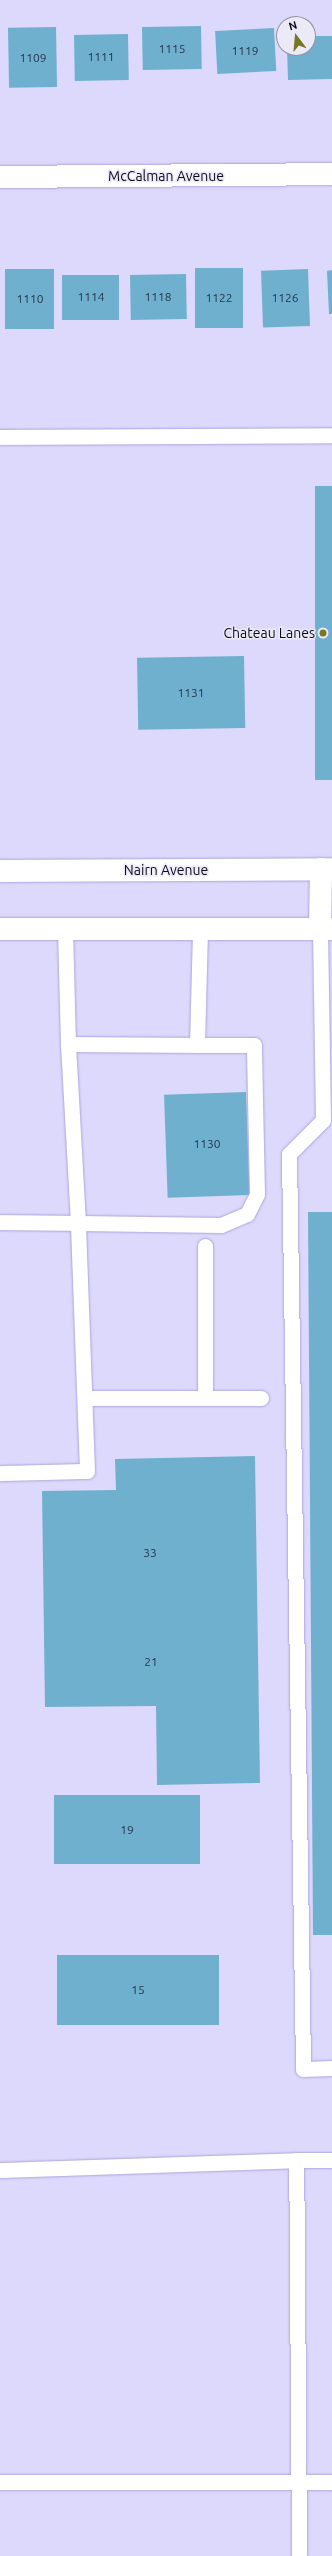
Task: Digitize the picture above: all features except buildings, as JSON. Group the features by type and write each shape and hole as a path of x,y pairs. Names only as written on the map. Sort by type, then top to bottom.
{"main road":[{"name":"McCalman Avenue","path":"0,177 332,174"},
{"name":"Nairn Avenue","path":"0,871 326,869"},
{"path":"0,929 326,929 326,869"}],"lane":[{"path":"0,437 332,435"},
{"path":"0,1473 87,1471 78,1223 68,1044 65,929"},
{"path":"197,1045 200,929"},
{"path":"326,929 327,1048 323,1120 289,1154 303,2069 332,2068"},
{"path":"0,1222 221,1225 247,1214 257,1194 254,1045 68,1044"},
{"path":"205,1246 206,1398"},
{"path":"85,1398 261,1398"},
{"path":"296,2160 299,2556"},
{"path":"0,2170 332,2160"},
{"path":"0,2482 332,2482"}],"place":[{"name":"Chateau Lanes","path":"323,633"}]}
